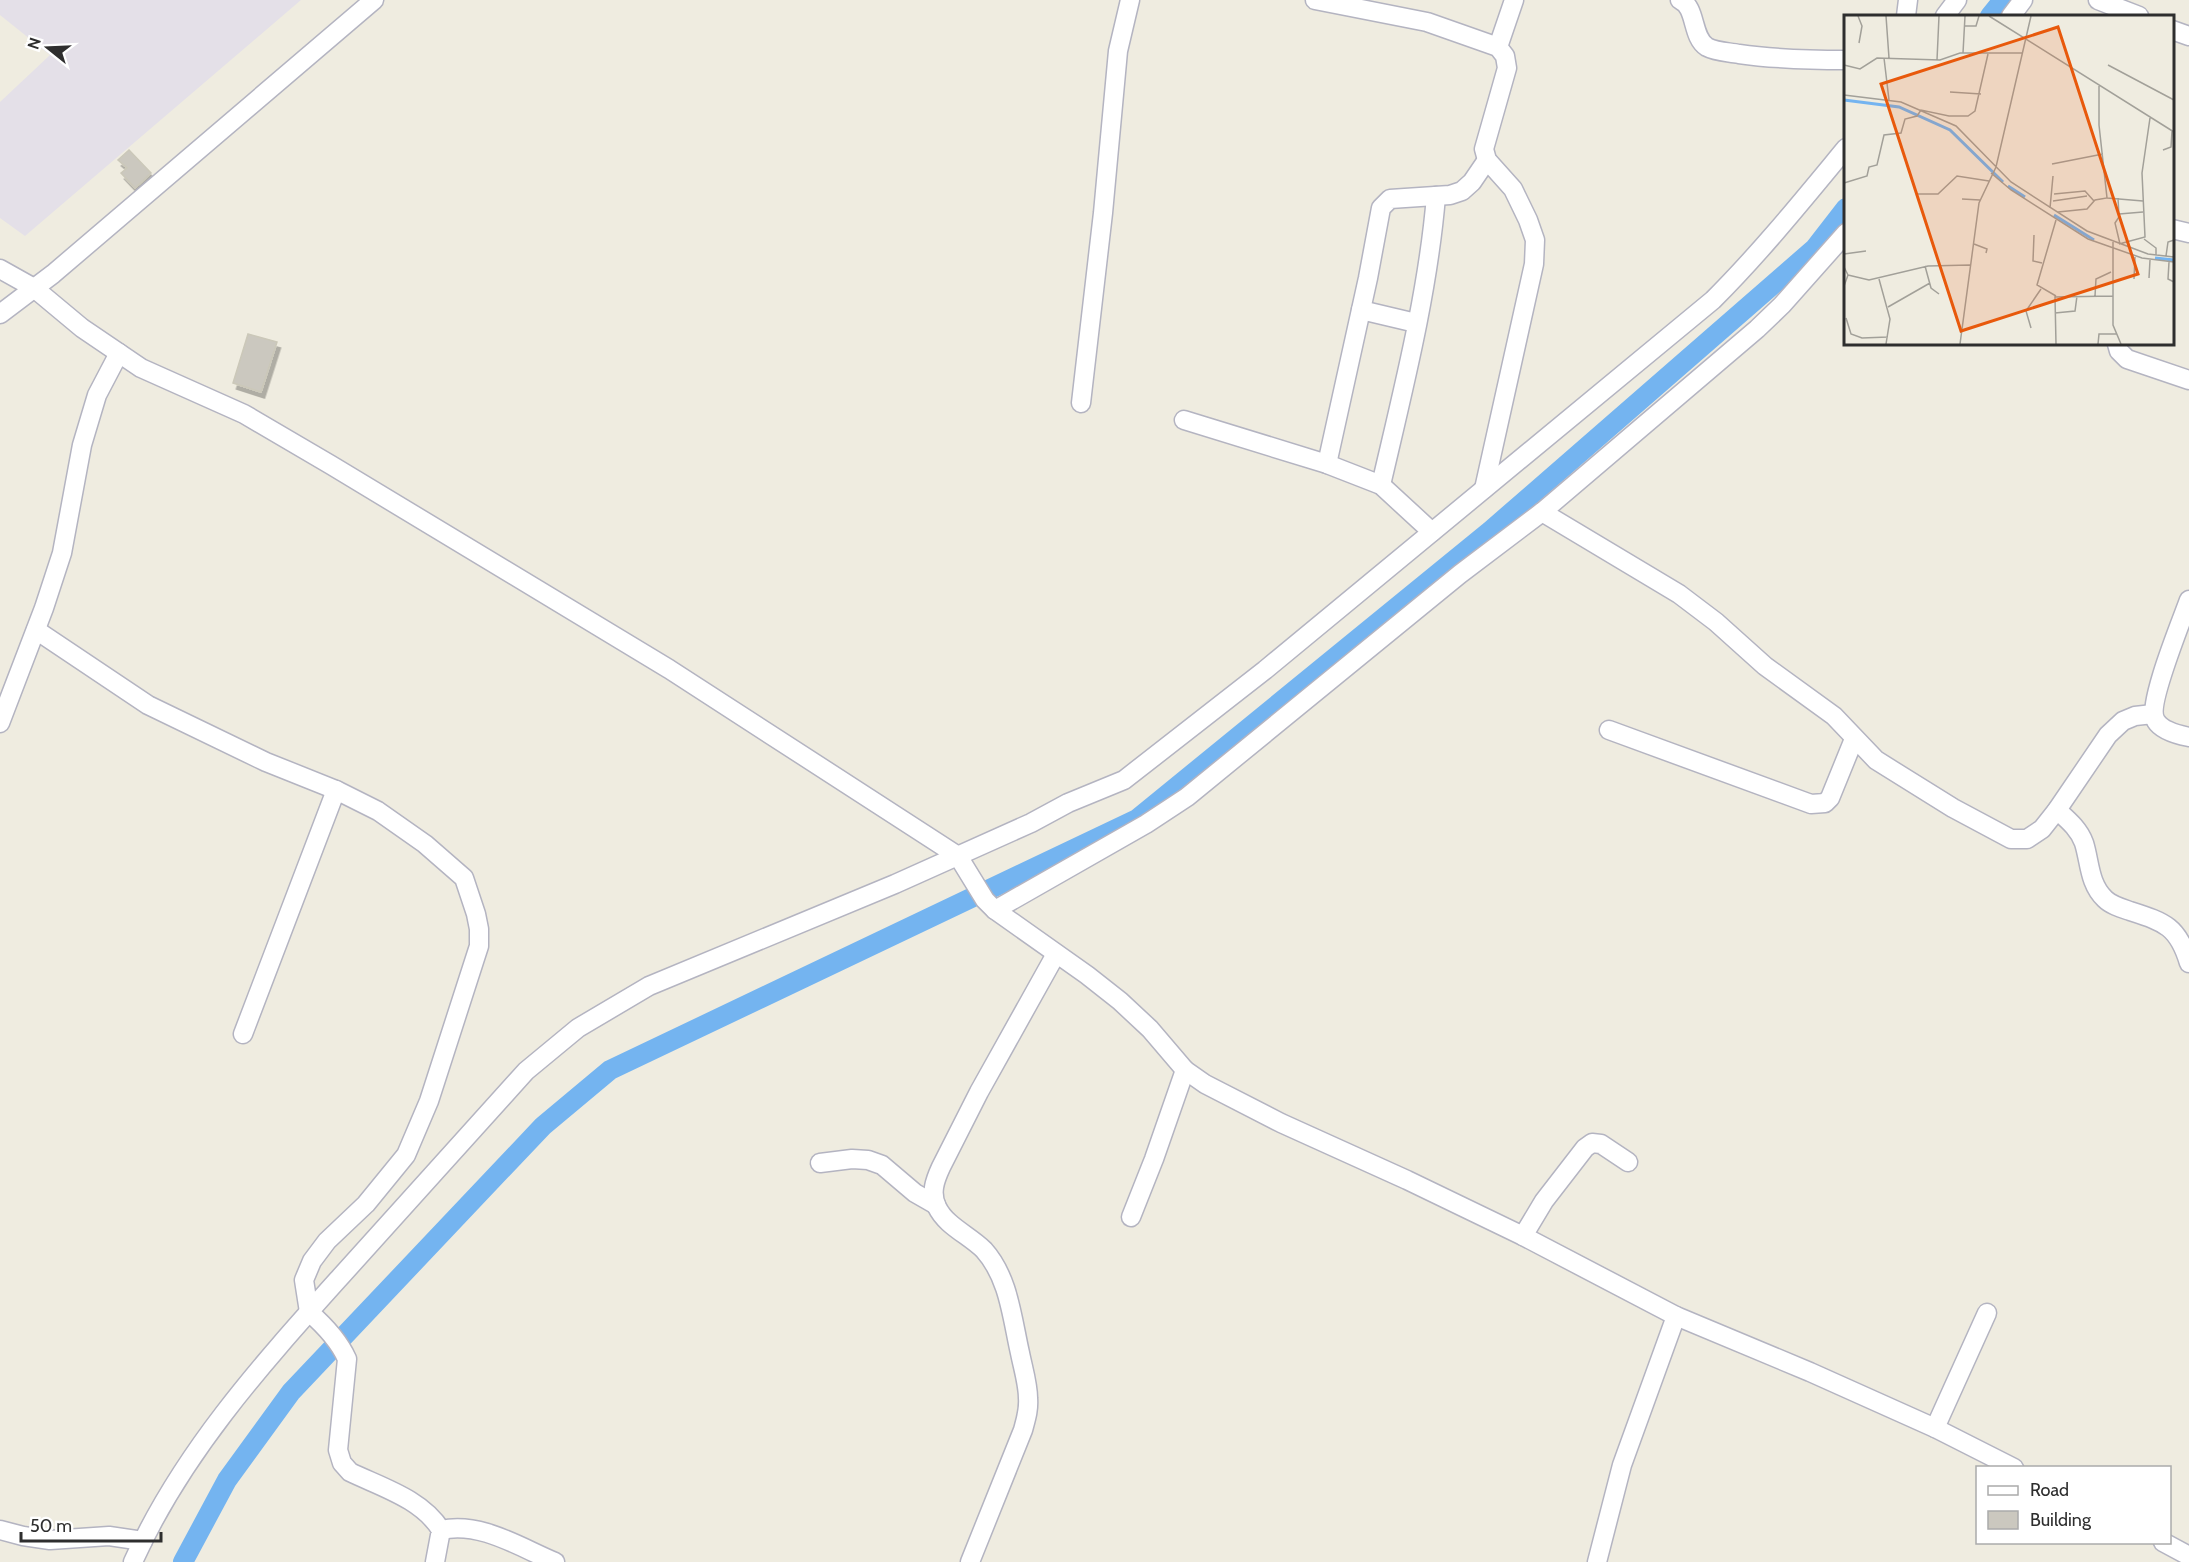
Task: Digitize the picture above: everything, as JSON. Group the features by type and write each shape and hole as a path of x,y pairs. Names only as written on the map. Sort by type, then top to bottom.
{"street":[{"path":"0,314 34,288 374,0"},
{"path":"1081,403 1118,51 1130,0"},
{"path":"1315,0 1426,22 1498,47 1505,57 1507,68 1484,149 1487,160 1513,189 1528,220 1535,240 1534,264 1484,489"},
{"path":"1498,47 1514,0"},
{"path":"1680,0 1688,8 1697,33 1706,46 1712,49 1767,58 1844,60"},
{"path":"1905,15 1908,0"},
{"path":"1946,15 1957,0"},
{"path":"2012,15 2022,0"},
{"path":"2098,0 2136,15"},
{"path":"2174,31 2189,36"},
{"path":"133,1562 198,1447 275,1350 313,1316 526,1071 578,1028 650,986 885,888 962,862 1068,803 1124,780 1265,670 1713,300 1777,231 1844,149"},
{"path":"1327,464 1382,208 1390,199 1450,195 1462,191 1472,182 1487,160"},
{"path":"1381,485 1416,323 1433,231 1436,196"},
{"path":"2174,229 2189,233"},
{"path":"990,905 1146,824 1187,797 1460,574 1542,512 1757,329 1782,305 1844,234"},
{"path":"0,269 34,288 82,328 141,368 244,414 669,669 962,862 990,905 1120,1000 1150,1029 1185,1070 1205,1084 1281,1123 1523,1236 1676,1316 1810,1372 1935,1428 2012,1466"},
{"path":"1361,310 1416,323"},
{"path":"2117,345 2119,351 2127,359 2189,380"},
{"path":"0,723 62,554 85,435 97,395 119,353"},
{"path":"1184,420 1327,464 1381,485 1432,532"},
{"path":"1542,512 1679,594 1716,622 1765,666 1834,716 1876,760 1953,808 2011,839 2027,839 2042,829 2108,735 2123,721 2135,716 2153,714"},
{"path":"2189,600 2157,692 2153,714 2156,722 2162,728 2189,737"},
{"path":"36,630 148,705 267,762 336,790 378,811 425,844 464,878 476,914 479,946 429,1101 406,1155 366,1204 327,1241 312,1261 304,1280 313,1316 343,1349 347,1359 338,1450 342,1463 350,1472 422,1508 433,1518 441,1530 435,1562"},
{"path":"1609,730 1811,804 1825,803 1830,798 1854,739"},
{"path":"243,1034 336,790"},
{"path":"2057,810 2074,826 2083,841 2095,887 2106,900 2122,909 2156,920 2174,931 2183,944 2189,963"},
{"path":"970,1562 1023,1430 1028,1415 1028,1396 1006,1288 997,1269 984,1251 944,1217 936,1205 933,1191 941,1167 979,1092 1056,954"},
{"path":"1131,1217 1185,1070"},
{"path":"1523,1236 1544,1201 1585,1148 1592,1143 1601,1144 1628,1162"},
{"path":"820,1163 852,1159 868,1160 882,1165 915,1193 936,1205"},
{"path":"1935,1428 1987,1313"},
{"path":"1597,1562 1622,1465 1676,1316"},
{"path":"441,1530 455,1526 479,1529 555,1562"},
{"path":"0,1530 50,1540 109,1536 143,1541"},
{"path":"2167,1544 2189,1556"}],"shaded area":[{"path":"0,0 301,0 25,236 0,218 0,102 50,55 0,15"}],"building":[{"path":"129,150 151,173 135,188 121,173 127,168 118,160"},
{"path":"248,334 277,342 261,392 233,383"}],"waterway":[{"path":"1991,15 2003,0"},
{"path":"183,1562 227,1480 291,1392 543,1126 610,1070 1137,819 1490,531 1815,248 1844,211"}]}
